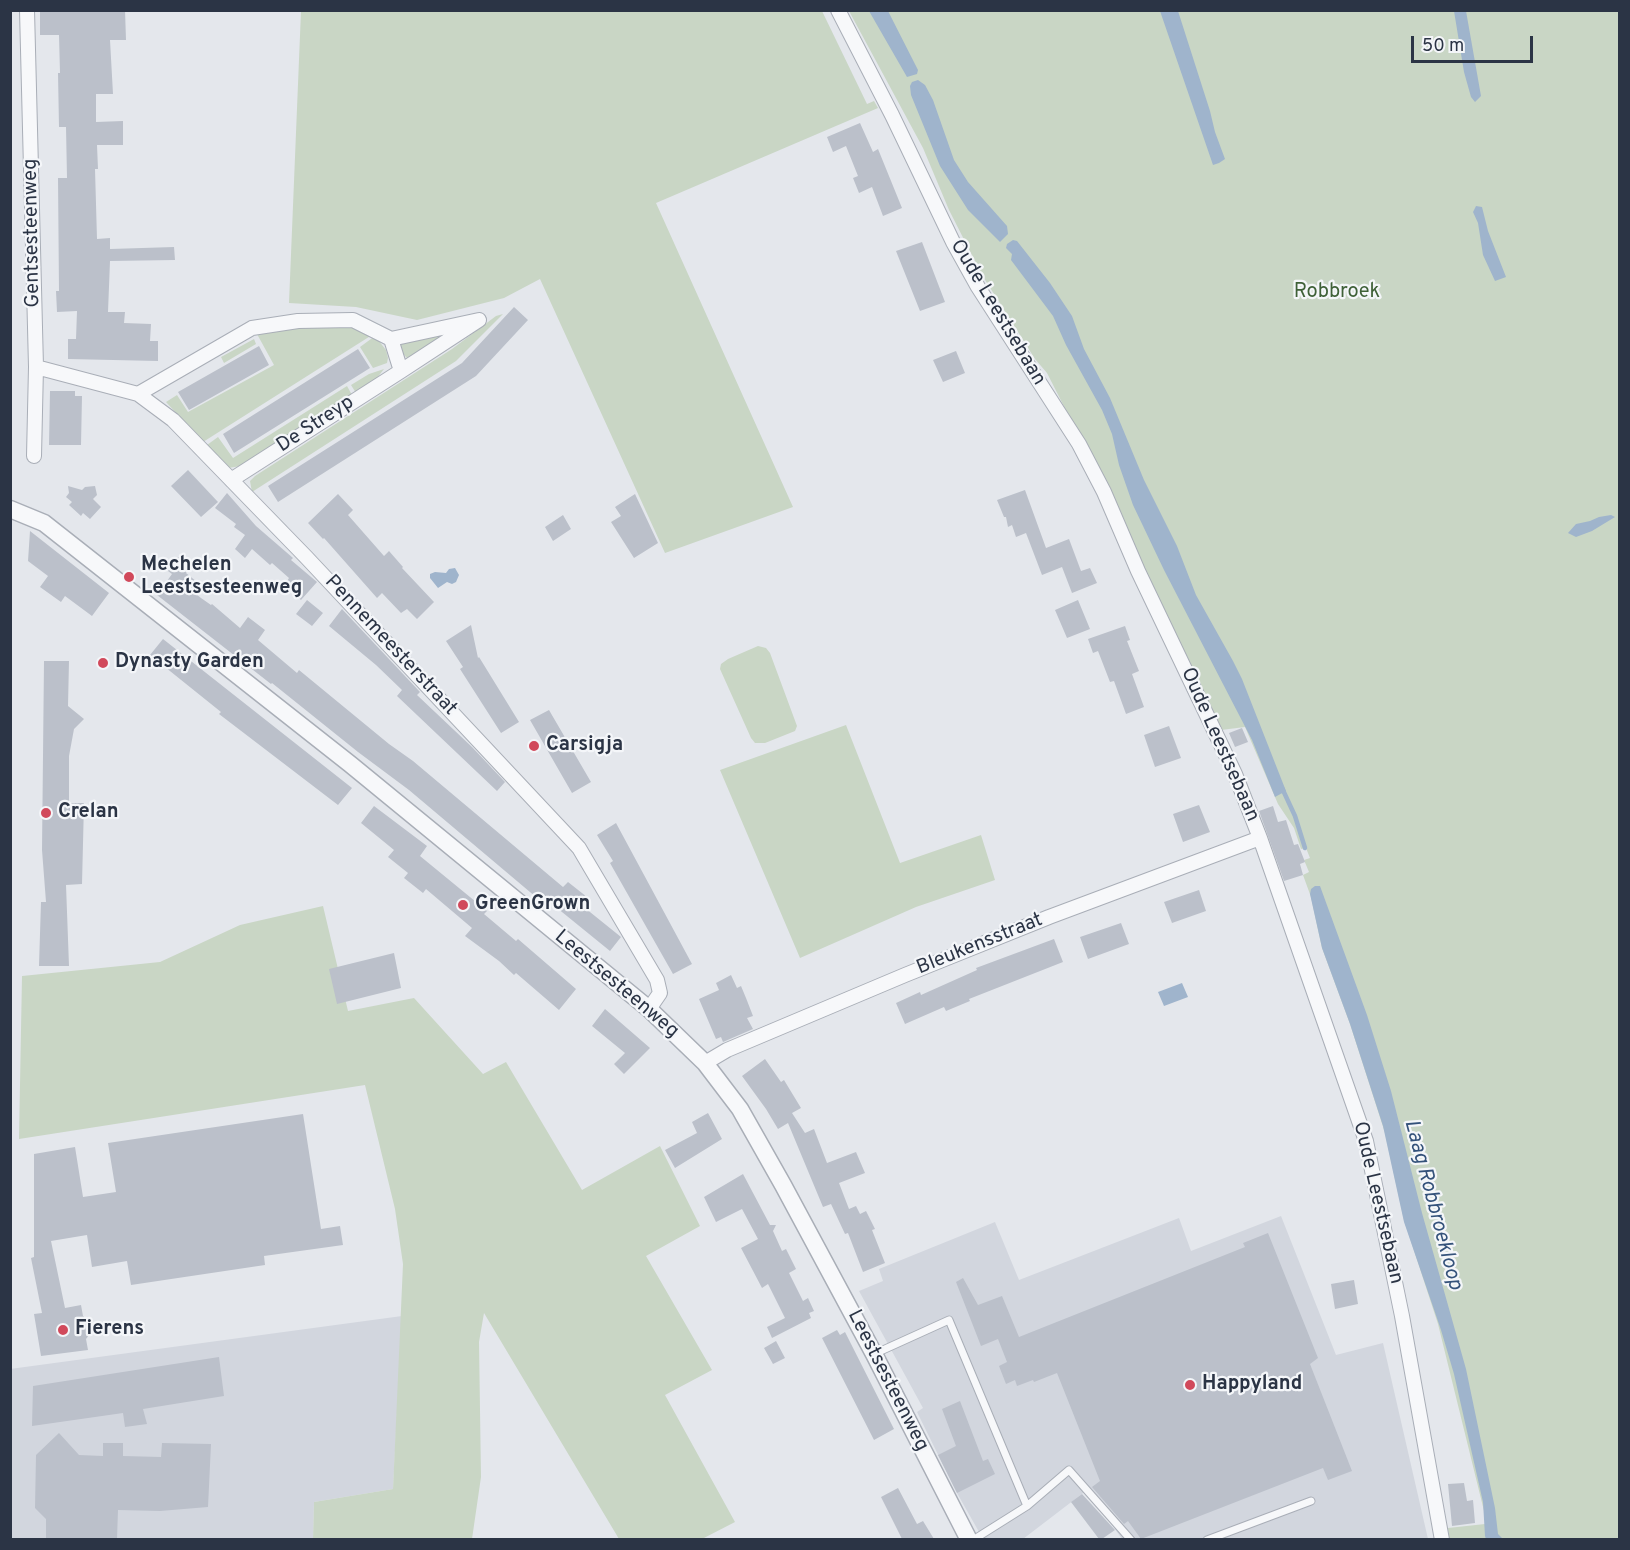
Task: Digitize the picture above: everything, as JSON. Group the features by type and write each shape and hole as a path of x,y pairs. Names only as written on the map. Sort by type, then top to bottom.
{"street":[{"name":"Gentsesteenweg","path":"27,10 36,367 34,456"},
{"name":"Oude Leestsebaan","path":"837,10 877,85 953,242 978,287 1079,444 1235,774 1260,838 1366,1141 1402,1316 1442,1539"},
{"path":"138,394 252,328 298,321 353,320 391,339 401,371"},
{"name":"De Streyp","path":"231,480 480,320 391,339"},
{"name":"Pennemeesterstraat","path":"36,367 138,394 173,420 231,480 579,848 657,980 660,993 649,1009"},
{"name":"Leestsesteenweg","path":"10,509 44,523 350,764 649,1009 705,1063 740,1109 874,1354 971,1539"},
{"name":"Bleukensstraat","path":"705,1063 727,1050 1049,917 1260,838"}],"lane":[{"path":"874,1354 950,1320 1027,1506"},
{"path":"971,1539 1027,1506 1069,1470 1131,1539"},
{"path":"1207,1539 1311,1501"}],"shaded area":[{"path":"1281,1216 1336,1355 1383,1343 1428,1539 1122,1539 1087,1490 1023,1539 983,1539 957,1493 917,1412 923,1408 859,1291 883,1281 879,1269 995,1222 1019,1280 1179,1218 1191,1251"},
{"path":"402,1316 393,1489 314,1502 313,1539 11,1539 10,1369"}],"green space":[{"path":"301,11 822,11 867,104 874,101 878,108 656,203 793,507 665,553 540,279 504,298 417,320 356,307 289,303"},
{"name":"Robbroek","path":"849,11 1619,11 1619,1539 1449,1539 1448,1528 1485,1524 1485,1515 1438,1324 1404,1220 1385,1133 1350,1024 1322,948 1311,897 1303,875 1309,872 1304,860 1310,858 1306,848 1301,849 1294,828 1278,804 1245,727 1221,730 1106,489 1047,373 1035,359 982,275 949,210 923,148"},
{"path":"503,314 456,361 252,492 250,481 255,476 452,349 496,316"},
{"path":"295,325 349,326 372,335 203,442 166,402 177,395 188,412 274,365 257,334"},
{"path":"444,334 446,337 413,358 407,358 403,354 400,342"},
{"path":"375,336 386,350 388,358 387,363 373,368 360,347"},
{"path":"254,339 256,344 224,363 221,357"},
{"path":"384,369 373,383 356,393 351,385 369,374"},
{"path":"347,386 352,395 241,466 228,468 207,445 218,437 233,458"},
{"path":"758,646 766,648 770,653 797,726 795,731 765,743 755,743 751,738 720,669 721,664 728,659"},
{"path":"846,725 900,863 981,835 995,880 916,907 800,958 720,770"},
{"path":"323,906 348,1011 414,998 483,1074 506,1062 582,1190 660,1146 700,1226 646,1256 712,1370 665,1395 735,1522 702,1539 619,1539 484,1313 479,1342 481,1477 472,1539 313,1539 314,1502 393,1489 403,1264 395,1209 365,1085 19,1139 22,976 160,962 240,925"}],"water":[{"path":"869,11 888,11 918,70 917,74 907,77"},
{"path":"1160,11 1178,11 1225,159 1219,163 1213,165"},
{"path":"1454,11 1466,11 1481,96 1475,102 1471,97 1464,72"},
{"path":"918,80 925,85 933,100 954,160 968,182 1007,226 1008,234 1000,242 968,210 940,166 911,95 910,86 912,82"},
{"path":"1476,206 1482,207 1488,231 1506,277 1495,281 1483,255 1478,223 1473,212"},
{"path":"1013,240 1017,241 1050,283 1072,316 1084,349 1110,398 1144,480 1177,546 1196,595 1242,679 1286,791 1275,797 1252,740 1133,505 1119,465 1112,434 1102,410 1066,345 1053,316 1011,260 1012,254 1006,248 1007,244"},
{"path":"1611,515 1615,517 1592,531 1576,537 1568,533 1576,524"},
{"path":"455,568 459,575 456,582 452,584 447,582 438,588 430,578 430,574 435,572 446,573 449,569"},
{"path":"1320,886 1367,1015 1391,1091 1422,1213 1466,1369 1495,1508 1498,1534 1503,1539 1486,1539 1485,1536 1483,1502 1454,1374 1404,1222 1383,1126 1350,1024 1322,948 1310,894 1311,889"},
{"path":"1182,983 1188,997 1164,1006 1158,992"}],"building":[{"path":"40,10 125,10 126,40 110,40 113,94 96,94 96,122 123,121 123,145 97,145 98,169 95,169 97,239 110,238 110,249 174,247 175,260 110,261 108,312 125,312 124,323 151,324 150,341 158,341 158,361 68,359 68,339 76,339 77,311 57,312 56,291 59,291 58,178 67,178 66,127 59,127 59,35 40,35"},
{"path":"860,123 873,152 878,149 902,208 883,216 872,187 859,193 853,178 858,176 846,146 833,152 827,137"},
{"path":"922,242 945,302 920,311 896,251"},
{"path":"514,307 528,320 476,376 278,502 268,486 462,363"},
{"path":"259,346 269,365 189,410 178,392"},
{"path":"358,349 370,368 234,453 223,434"},
{"path":"956,351 965,373 943,382 933,360"},
{"path":"50,391 75,391 75,396 82,396 81,445 49,445"},
{"path":"188,470 218,502 201,517 171,486"},
{"path":"68,486 82,490 85,487 95,486 97,495 93,499 101,507 90,519 83,513 81,516 69,505 72,502 66,497 69,493"},
{"path":"1025,490 1046,548 1069,539 1081,571 1090,568 1097,583 1072,593 1062,567 1042,575 1026,533 1016,537 1012,525 1008,527 1006,517 997,500"},
{"path":"227,493 256,526 317,582 301,600 284,586 289,578 272,563 270,565 252,549 245,558 235,549 245,535 234,527 236,524 215,508"},
{"path":"338,494 353,510 348,515 384,556 389,551 434,602 417,619 407,609 401,613 382,593 377,598 308,523"},
{"path":"635,494 658,543 634,558 611,522 621,516 615,507"},
{"path":"563,515 571,529 553,541 545,527"},
{"path":"30,531 109,593 92,616 65,596 61,602 40,587 48,576 28,561"},
{"path":"178,557 190,566 186,573 197,582 191,590 212,604 240,628 248,617 265,630 258,640 297,673 299,670 413,761 563,887 568,882 587,897 580,904 621,937 610,951 546,899 543,903 409,790 157,595 172,574 168,571"},
{"path":"307,600 323,613 312,626 296,614"},
{"path":"1078,600 1090,629 1067,638 1055,610"},
{"path":"342,609 420,692 417,695 505,782 497,791 397,696 402,690 329,626"},
{"path":"471,625 478,658 519,722 501,733 460,669 463,667 446,641"},
{"path":"1125,626 1130,640 1127,641 1139,671 1132,674 1144,707 1126,714 1114,681 1110,682 1098,651 1093,653 1088,639"},
{"path":"163,639 352,788 338,805 219,714 221,712 150,655"},
{"path":"44,661 69,661 68,706 84,719 74,729 69,756 69,803 84,803 82,884 66,885 69,966 39,966 41,902 46,902 42,850"},
{"path":"549,710 591,782 572,793 530,720"},
{"path":"1169,726 1181,758 1155,767 1144,735"},
{"path":"1242,728 1248,742 1235,747 1229,733"},
{"path":"1199,805 1210,832 1183,842 1173,814"},
{"path":"374,806 427,846 420,856 487,911 484,914 516,941 518,939 576,989 559,1010 516,973 514,975 465,936 472,928 426,889 423,893 404,878 408,873 388,857 394,850 361,823"},
{"path":"1273,806 1278,822 1286,820 1294,845 1298,844 1305,862 1300,864 1303,875 1284,881 1259,811"},
{"path":"616,823 692,964 673,974 610,863 613,861 597,835"},
{"path":"1199,890 1206,911 1172,923 1164,902"},
{"path":"1121,923 1129,944 1088,959 1080,937"},
{"path":"1054,939 1063,962 969,999 970,1001 946,1011 944,1007 905,1024 896,1003 920,992 921,995 977,970 976,968"},
{"path":"394,953 401,988 337,1004 329,969"},
{"path":"731,975 737,988 741,986 746,998 753,1016 747,1018 753,1029 723,1042 721,1037 716,1039 699,999 719,990 716,983"},
{"path":"605,1009 650,1048 624,1074 614,1064 625,1053 592,1026"},
{"path":"765,1059 781,1082 784,1080 801,1108 792,1113 805,1133 814,1129 827,1163 856,1152 865,1173 839,1183 849,1209 856,1206 860,1214 866,1211 875,1229 872,1230 885,1263 863,1272 848,1233 845,1234 831,1204 823,1207 788,1123 778,1129 742,1076"},
{"path":"708,1113 722,1139 675,1168 665,1150 697,1133 692,1122"},
{"path":"303,1114 321,1229 340,1226 343,1245 264,1256 265,1265 131,1285 127,1261 92,1267 87,1235 51,1241 65,1308 81,1305 83,1316 90,1326 90,1334 86,1339 88,1350 41,1356 34,1314 42,1313 31,1258 34,1257 34,1154 75,1147 83,1197 116,1192 108,1143"},
{"path":"743,1174 770,1225 776,1225 773,1231 782,1251 786,1249 796,1269 789,1273 803,1301 808,1298 814,1311 809,1313 811,1318 772,1338 767,1327 785,1318 768,1284 762,1288 741,1248 758,1239 742,1209 716,1222 704,1197"},
{"name":"Happyland","path":"1268,1233 1318,1358 1310,1364 1352,1471 1328,1480 1323,1468 1141,1539 1128,1521 1124,1524 1092,1487 1100,1481 1057,1373 1017,1386 1015,1380 1006,1384 999,1366 1007,1362 998,1339 981,1346 956,1282 963,1278 978,1305 1002,1296 1019,1337 1245,1247 1243,1243"},
{"path":"1354,1280 1358,1304 1335,1309 1331,1284"},
{"path":"837,1330 840,1335 845,1332 894,1429 874,1440 822,1338"},
{"path":"776,1341 785,1358 773,1364 764,1348"},
{"path":"219,1357 224,1396 143,1409 147,1424 125,1427 123,1413 32,1426 33,1386"},
{"path":"960,1401 983,1461 988,1459 995,1474 957,1493 938,1455 956,1446 942,1409"},
{"path":"59,1433 79,1455 103,1456 103,1443 123,1443 123,1456 161,1457 162,1443 211,1444 208,1507 160,1511 118,1510 117,1539 46,1539 46,1519 35,1508 36,1455"},
{"path":"1464,1483 1467,1501 1473,1500 1475,1523 1452,1526 1448,1484"},
{"path":"898,1488 917,1524 923,1521 934,1539 902,1539 881,1497"},
{"path":"1082,1494 1115,1530 1102,1539 1099,1539 1071,1502"}],"waterway":[{"name":"Laag Robbroekloop","path":"1282,788 1295,816 1305,848"}],"place":[{"name":"Mechelen Leestsesteenweg","path":"129,577"},
{"name":"Dynasty Garden","path":"103,663"},
{"name":"Carsigja","path":"534,746"},
{"name":"Crelan","path":"46,813"},
{"name":"GreenGrown","path":"463,905"},
{"name":"Fierens","path":"63,1330"},
{"name":"Happyland","path":"1190,1385"}]}
